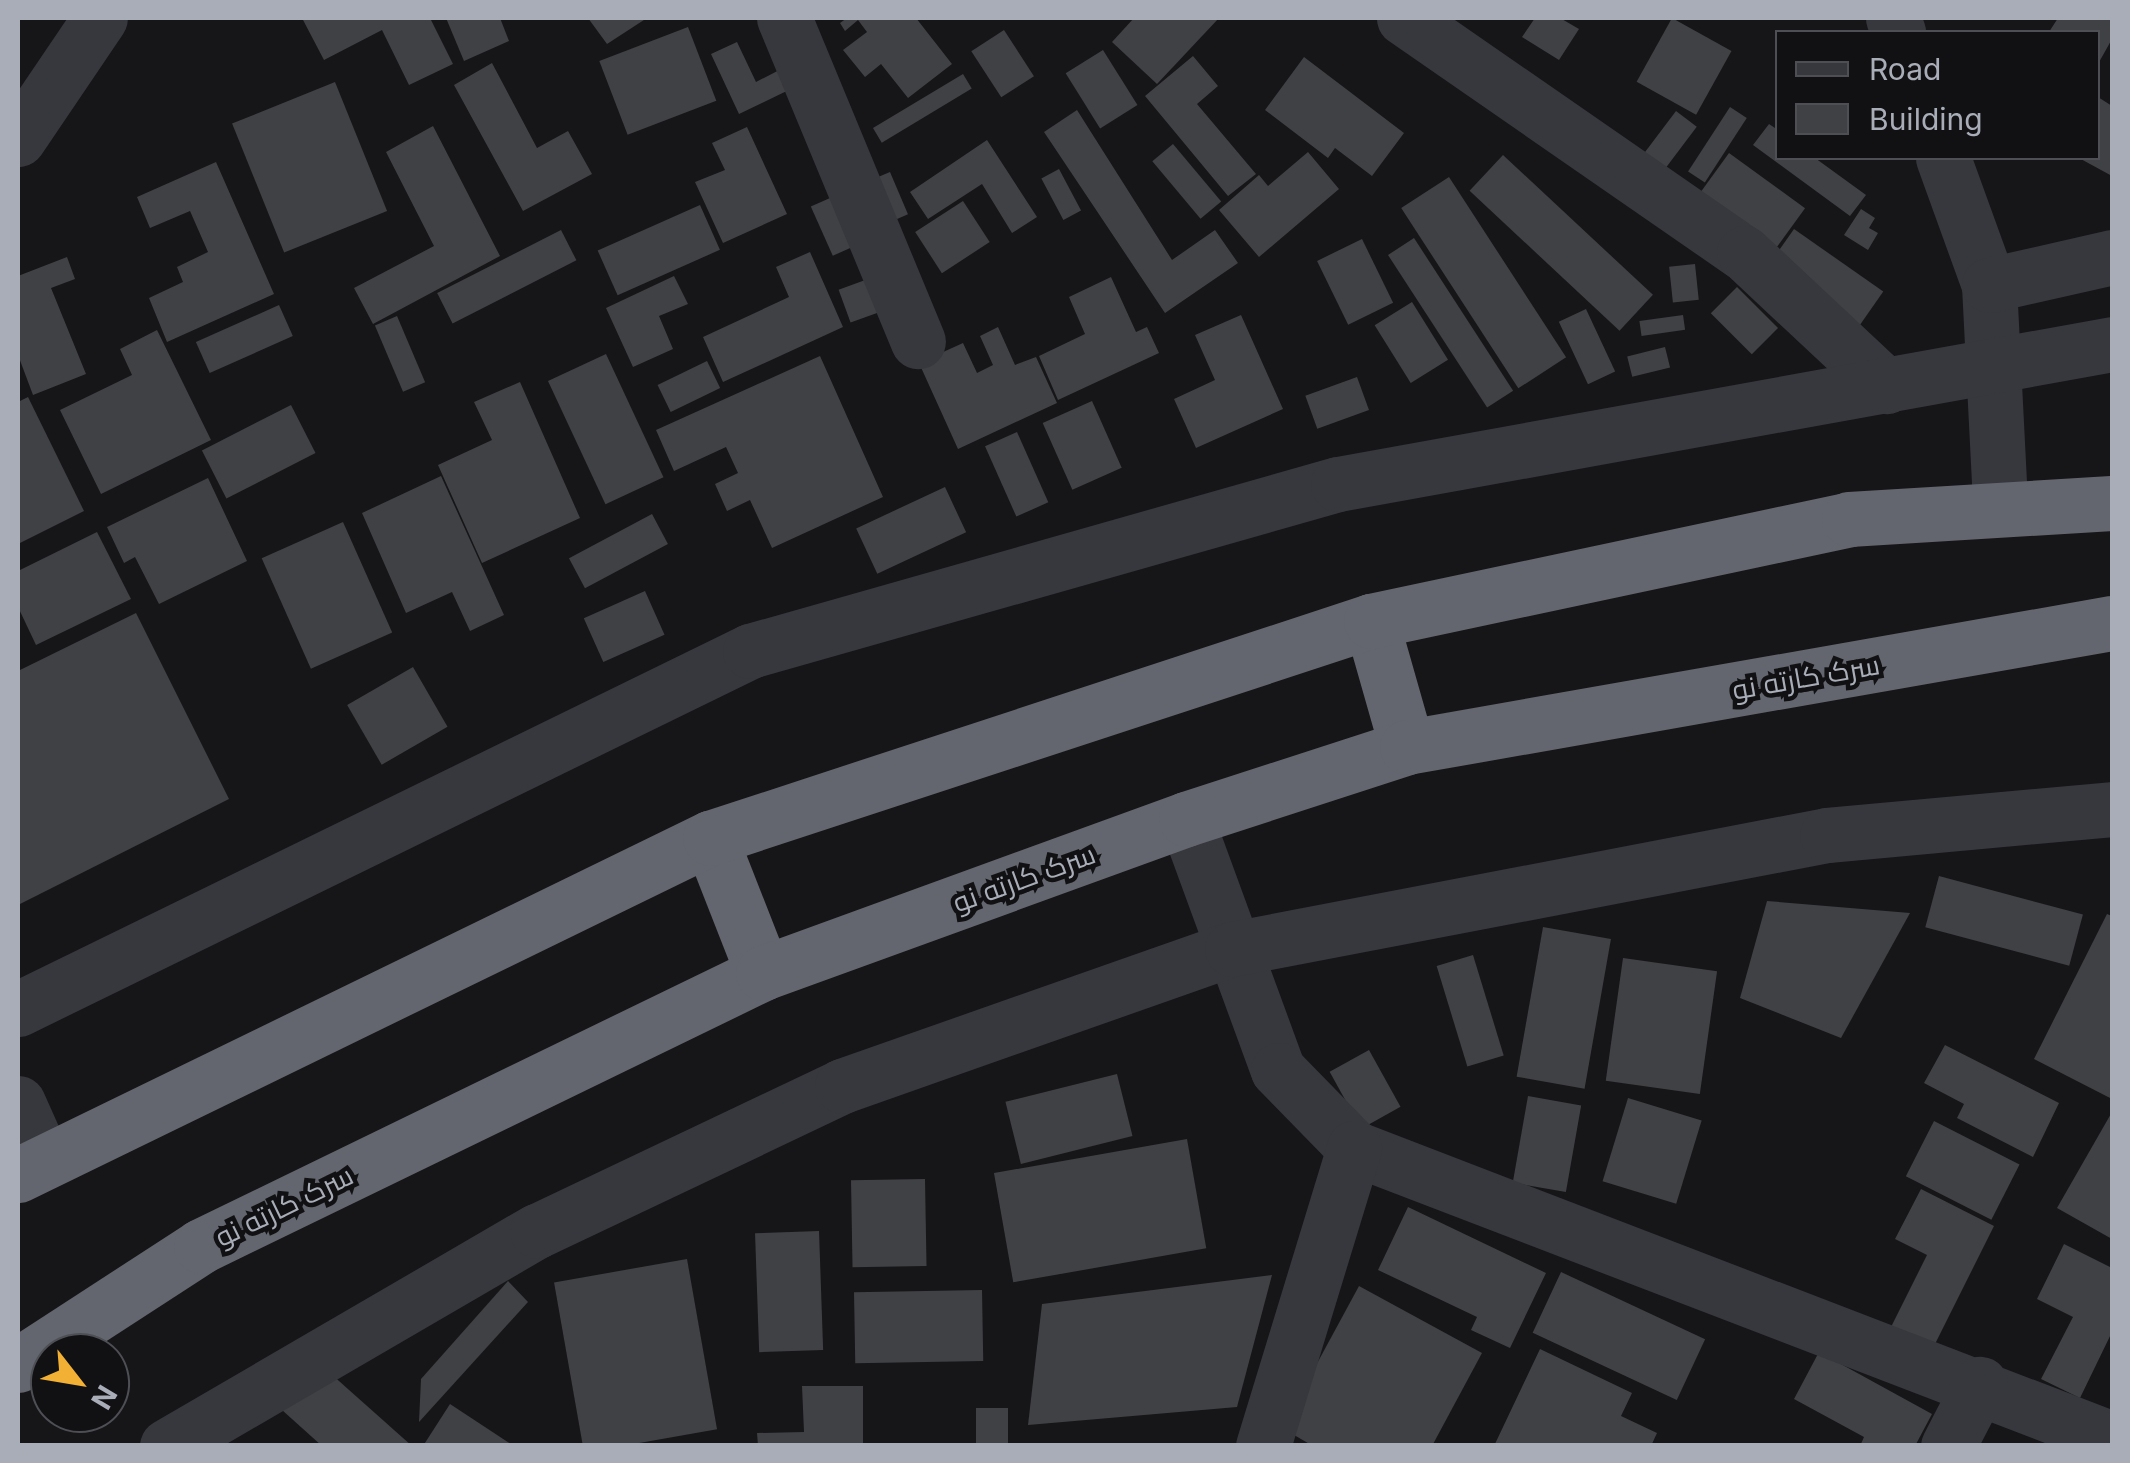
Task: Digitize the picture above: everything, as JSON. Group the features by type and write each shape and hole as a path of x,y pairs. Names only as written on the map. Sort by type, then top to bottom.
{"highway":[{"path":"30,1167 710,838 1370,621 1850,518 2000,505 2112,503"},
{"path":"1370,621 1407,747"},
{"name":"سرک کارته نو","path":"18,1365 202,1246 763,973 1186,819 1407,747 2112,622"},
{"path":"710,838 763,973"}],"street":[{"path":"18,139 100,18"},
{"path":"784,18 918,341"},
{"path":"1404,18 1744,253 1886,386"},
{"path":"1944,160 1989,285 2000,505"},
{"path":"1989,285 2112,257"},
{"path":"18,1009 750,651 1338,484 2112,344"},
{"path":"167,1446 537,1231 842,1086 1232,949 1827,835 2112,809"},
{"path":"1186,819 1278,1070 1354,1148 1980,1384 2112,1439"},
{"path":"18,1103 30,1167"},
{"path":"1263,1446 1354,1148"},
{"path":"1948,1446 1980,1384"}],"building":[{"path":"302,18 430,18 453,64 409,85 382,30 324,60"},
{"path":"446,18 500,18 509,41 464,61"},
{"path":"588,18 647,18 607,44"},
{"path":"847,18 916,18 952,64 908,98 881,64 865,77 843,50 867,32 858,20 845,31 840,23"},
{"path":"1134,18 1219,18 1157,84 1112,42"},
{"path":"1535,18 1560,18 1579,29 1559,60 1522,37"},
{"path":"1672,18 1731,51 1696,115 1637,82"},
{"path":"2058,18 2112,18 2112,39 2100,60 2100,30 2050,30"},
{"path":"688,27 716,101 628,135 599,61"},
{"path":"1004,30 1034,76 1001,97 971,51"},
{"path":"737,42 756,82 787,66 797,86 739,114 711,54"},
{"path":"1103,50 1137,105 1100,128 1066,73"},
{"path":"1193,56 1218,86 1197,104 1256,174 1228,196 1145,96"},
{"path":"1304,57 1404,133 1372,176 1335,148 1328,158 1265,110"},
{"path":"492,63 537,148 568,131 592,174 523,211 454,85"},
{"path":"963,74 972,89 882,143 873,128"},
{"path":"335,82 387,211 284,252 232,124"},
{"path":"2100,98 2112,106 2112,176 2083,160 2100,160"},
{"path":"1730,107 1747,118 1705,182 1688,172"},
{"path":"1077,110 1172,260 1215,230 1238,263 1165,313 1044,132"},
{"path":"1676,111 1697,127 1662,172 1642,157"},
{"path":"1769,124 1775,128 1775,160 1818,160 1866,195 1850,216 1753,145"},
{"path":"433,126 500,256 373,324 354,288 434,246 386,152"},
{"path":"747,127 787,214 723,243 695,182 725,170 712,143"},
{"path":"987,140 1037,217 1012,233 982,184 928,219 910,192"},
{"path":"1173,144 1221,201 1201,219 1152,161"},
{"path":"1308,152 1339,189 1259,257 1219,210 1259,175 1268,186"},
{"path":"1729,153 1805,208 1771,255 1695,200"},
{"path":"1503,155 1653,295 1620,331 1470,191"},
{"path":"216,162 274,294 167,342 149,298 183,282 177,267 208,252 190,211 150,228 137,197"},
{"path":"1059,169 1081,210 1063,220 1041,178"},
{"path":"890,172 908,214 891,221 873,179"},
{"path":"1449,177 1566,357 1518,388 1401,208"},
{"path":"830,198 852,247 833,256 811,207"},
{"path":"963,201 990,242 942,273 915,232"},
{"path":"700,205 720,250 618,295 598,251"},
{"path":"1861,209 1875,218 1869,228 1878,233 1868,250 1844,235"},
{"path":"1794,229 1883,292 1859,326 1770,263"},
{"path":"561,230 576,260 453,323 437,293"},
{"path":"1414,238 1513,391 1487,408 1388,255"},
{"path":"1362,239 1393,303 1348,325 1317,261"},
{"path":"810,252 843,327 723,382 703,337 789,297 776,267"},
{"path":"67,257 75,279 51,288 86,374 33,395 18,355 18,276"},
{"path":"1695,264 1699,300 1673,303 1669,267"},
{"path":"879,275 891,308 851,323 839,290"},
{"path":"674,276 688,304 659,316 673,349 633,367 606,308"},
{"path":"1111,277 1136,332 1147,327 1159,353 1058,400 1039,356 1085,334 1069,297"},
{"path":"1737,287 1778,328 1752,354 1711,313"},
{"path":"1412,302 1448,360 1411,383 1375,325"},
{"path":"279,305 293,336 210,373 196,342"},
{"path":"1586,309 1615,372 1588,384 1559,322"},
{"path":"1241,315 1283,409 1196,448 1174,399 1215,380 1195,335"},
{"path":"1683,315 1685,330 1642,336 1639,321"},
{"path":"397,316 425,382 403,392 375,325"},
{"path":"998,327 1015,365 1036,357 1057,403 958,449 919,363 963,343 977,373 993,365 980,336"},
{"path":"157,330 211,440 101,494 60,410 132,375 120,349"},
{"path":"1665,347 1670,367 1632,377 1627,356"},
{"path":"606,354 663,477 605,504 548,381"},
{"path":"820,356 883,497 772,548 750,500 727,511 715,484 738,473 726,447 674,471 656,430"},
{"path":"707,361 720,388 671,412 658,385"},
{"path":"1357,377 1369,410 1317,429 1305,396"},
{"path":"520,382 580,518 482,563 438,465 492,440 474,402"},
{"path":"28,397 84,511 18,544 18,402"},
{"path":"1092,401 1122,468 1072,490 1043,423"},
{"path":"291,405 316,453 226,499 202,450"},
{"path":"1017,432 1048,502 1016,517 985,446"},
{"path":"441,476 504,615 470,631 452,592 406,613 362,513"},
{"path":"208,478 247,561 159,604 135,557 124,563 107,527"},
{"path":"945,487 966,532 877,574 856,528"},
{"path":"652,514 668,544 585,588 569,558"},
{"path":"343,522 392,633 311,669 262,558"},
{"path":"97,532 131,599 36,645 18,607 18,571"},
{"path":"645,591 665,635 603,662 584,618"},
{"path":"136,613 229,799 18,905 18,671"},
{"path":"413,667 448,727 382,765 347,705"},
{"path":"1939,876 2083,915 2069,966 1925,927"},
{"path":"1767,901 1910,913 1841,1038 1740,998"},
{"path":"2107,914 2112,916 2112,1099 2034,1059"},
{"path":"1543,927 1611,939 1585,1089 1517,1077"},
{"path":"1473,955 1504,1055 1467,1067 1437,966"},
{"path":"1623,958 1717,971 1700,1094 1606,1081"},
{"path":"1945,1045 2059,1103 2033,1157 1957,1118 1964,1104 1924,1083"},
{"path":"1369,1050 1401,1107 1361,1129 1330,1072"},
{"path":"1117,1074 1132,1136 1021,1164 1005,1102"},
{"path":"1528,1096 1581,1105 1566,1192 1513,1183"},
{"path":"1628,1098 1702,1121 1676,1204 1603,1181"},
{"path":"2112,1112 2112,1239 2057,1208"},
{"path":"1934,1121 2020,1165 1991,1220 1906,1176"},
{"path":"1187,1139 1206,1248 1013,1282 994,1173"},
{"path":"925,1179 927,1266 853,1267 851,1180"},
{"path":"1921,1189 1994,1226 1932,1350 1890,1329 1927,1255 1895,1239"},
{"path":"1408,1207 1546,1273 1510,1348 1471,1330 1477,1317 1378,1270"},
{"path":"819,1231 823,1350 759,1352 755,1233"},
{"path":"2064,1244 2112,1268 2112,1332 2080,1398 2041,1379 2073,1317 2037,1299"},
{"path":"687,1259 717,1429 623,1446 583,1446 554,1282"},
{"path":"1561,1272 1705,1339 1677,1400 1533,1333"},
{"path":"1272,1275 1237,1407 1028,1425 1042,1304"},
{"path":"508,1281 528,1302 419,1422 421,1379"},
{"path":"1359,1286 1482,1353 1432,1446 1313,1446 1282,1428"},
{"path":"982,1290 983,1361 855,1363 854,1292"},
{"path":"1540,1349 1632,1393 1621,1416 1657,1433 1651,1446 1494,1446"},
{"path":"1819,1352 1932,1414 1915,1446 1860,1446 1864,1437 1794,1399"},
{"path":"321,1365 412,1446 322,1446 282,1410"},
{"path":"802,1386 863,1386 863,1446 758,1446 757,1433 804,1432"},
{"path":"450,1404 514,1446 423,1446"},
{"path":"976,1408 1008,1408 1008,1446 976,1446"}]}
